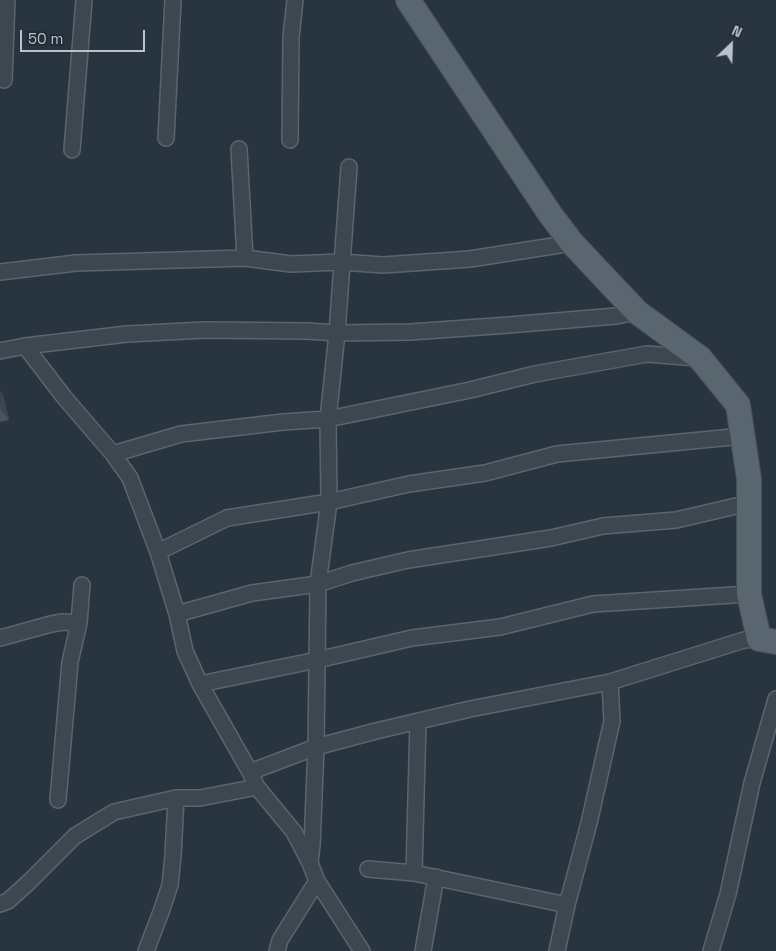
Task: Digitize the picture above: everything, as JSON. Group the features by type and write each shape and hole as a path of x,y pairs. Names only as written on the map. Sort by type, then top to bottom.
{"main road":[{"path":"408,0 550,214 572,243 637,312 700,358 738,405 749,478 749,594 768,641"}],"street":[{"path":"4,80 8,0"},
{"path":"72,150 84,0"},
{"path":"166,138 174,0"},
{"path":"290,140 291,37 295,0"},
{"path":"239,149 245,258"},
{"path":"310,863 316,747 318,584 329,502 328,419 337,333 349,167"},
{"path":"0,272 76,262 245,258 291,264 342,262 383,265 470,259 572,243"},
{"path":"0,351 25,346 127,334 185,331 410,332 538,323 616,316 637,312"},
{"path":"25,346 64,397 113,454 130,478 158,552 177,614 185,651 200,684 257,787 294,832 317,881 362,951"},
{"path":"113,454 181,434 283,422 328,419 470,390 535,374 647,354 700,358"},
{"path":"158,552 227,518 329,502 410,484 485,473 557,454 742,436"},
{"path":"177,614 252,593 318,584 352,573 408,560 551,538 603,526 676,520 749,503"},
{"path":"58,800 70,662 79,623 82,585"},
{"path":"200,684 412,638 500,627 594,604 749,594"},
{"path":"0,638 51,624 63,622 79,623"},
{"path":"250,772 316,747 376,731 470,709 610,682 744,640 768,641"},
{"path":"557,951 612,721 610,682"},
{"path":"711,951 728,894 752,783 776,699"},
{"path":"414,873 418,722"},
{"path":"0,904 8,902 75,836 114,812 176,798 200,798 257,787"},
{"path":"146,951 170,885 176,798"},
{"path":"368,869 414,873 567,905"},
{"path":"424,951 436,877"},
{"path":"277,951 280,940 317,881"}]}
